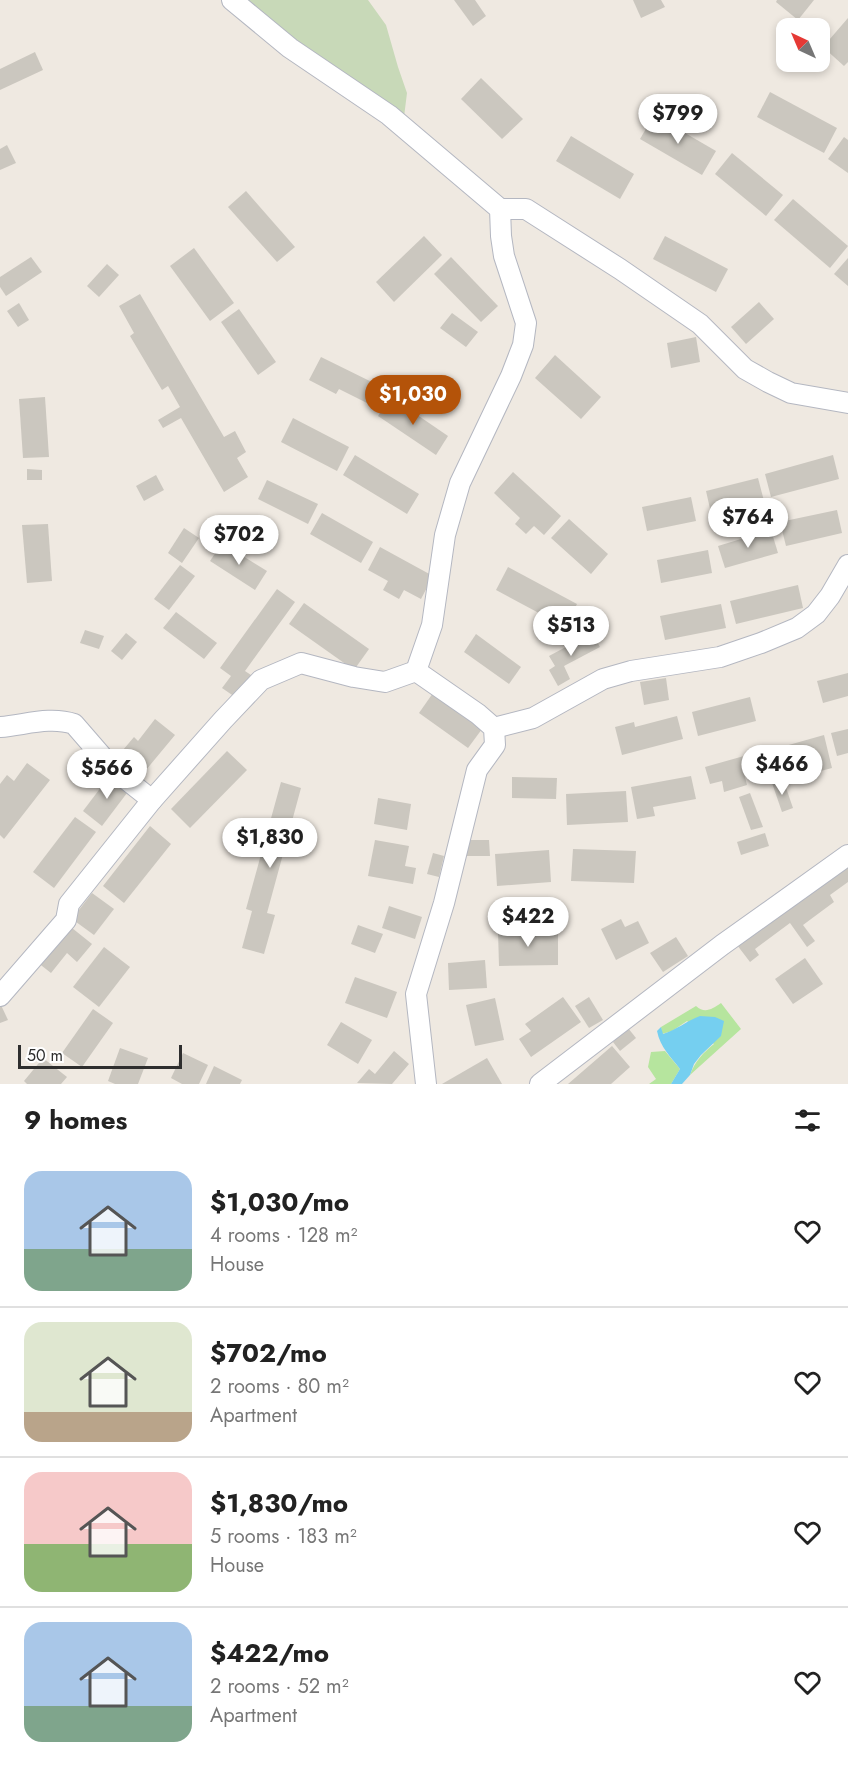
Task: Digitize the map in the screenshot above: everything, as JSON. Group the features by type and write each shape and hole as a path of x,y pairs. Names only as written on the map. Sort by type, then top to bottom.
{"street":[{"path":"232,0 290,48 389,115 500,209 526,209 620,269 700,324 745,369 768,382 790,393 848,403"},
{"path":"416,671 432,625 445,535 460,483 511,376 523,345 526,323 504,256 500,209"},
{"path":"494,728 533,718 603,679 631,670 720,657 761,643 797,627 816,614 830,596 848,565"},
{"path":"0,996 66,920 69,904 152,800 261,680 301,663 354,677 385,682 416,671"},
{"path":"416,671 478,714 494,728 495,745 477,770 444,903 416,994 426,1084"},
{"path":"0,727 47,721 66,721 74,724 113,769 152,800"},
{"path":"540,1084 722,945 848,855"}],"green space":[{"path":"240,0 368,0 386,25 407,93 404,117"},
{"path":"721,1003 741,1029 690,1075 700,1058 714,1044 687,1021 672,1031 662,1034 661,1027 696,1006 705,1010 712,1009"},
{"path":"665,1051 680,1069 671,1084 649,1084 656,1079 648,1067 651,1052"}],"water":[{"path":"700,1016 715,1017 724,1021 721,1036 701,1055 682,1084 671,1084 680,1069 663,1047 657,1031 661,1027 663,1034"}],"building":[{"path":"454,0 475,0 486,16 473,26"},
{"path":"633,0 661,0 665,7 641,18"},
{"path":"777,0 814,0 800,18 796,18 776,2"},
{"path":"848,18 848,62 844,66 830,53 830,39"},
{"path":"35,52 43,70 0,90 0,69"},
{"path":"481,78 523,119 502,139 461,99"},
{"path":"770,92 837,128 824,153 757,117"},
{"path":"654,115 716,151 702,175 640,139"},
{"path":"571,136 634,174 620,199 556,161"},
{"path":"844,137 848,140 848,173 828,159"},
{"path":"7,145 16,163 0,170 0,149"},
{"path":"732,153 783,195 766,216 715,174"},
{"path":"246,191 295,247 277,262 228,207"},
{"path":"793,199 848,246 830,268 774,220"},
{"path":"424,236 442,255 394,302 376,282"},
{"path":"665,236 728,269 716,292 653,259"},
{"path":"194,248 234,303 210,321 170,266"},
{"path":"31,257 42,272 6,296 0,287 0,277"},
{"path":"451,257 498,306 481,322 434,274"},
{"path":"848,258 848,286 834,274"},
{"path":"107,264 119,275 99,297 87,286"},
{"path":"140,294 224,437 235,431 246,452 237,458 248,477 224,492 181,418 163,428 158,420 180,407 168,386 162,390 130,336 134,333 119,306"},
{"path":"759,302 774,319 746,344 731,327"},
{"path":"19,303 29,320 18,327 7,311"},
{"path":"239,309 276,362 258,375 221,322"},
{"path":"452,313 478,332 466,347 440,328"},
{"path":"696,337 700,362 671,368 667,343"},
{"path":"555,355 601,397 581,419 535,378"},
{"path":"321,357 386,389 377,408 339,389 336,394 309,380"},
{"path":"45,397 49,457 23,458 19,399"},
{"path":"391,397 448,436 436,455 378,416"},
{"path":"293,418 349,447 337,471 281,442"},
{"path":"355,455 419,494 407,514 343,475"},
{"path":"833,455 839,479 771,497 765,474"},
{"path":"27,469 42,470 42,480 27,480"},
{"path":"513,472 561,516 544,535 534,526 526,534 515,524 520,518 494,493"},
{"path":"156,475 164,490 144,501 136,486"},
{"path":"758,478 764,501 711,513 706,491"},
{"path":"267,480 318,504 308,524 258,499"},
{"path":"691,497 696,521 647,531 642,507"},
{"path":"837,510 842,533 786,546 780,522"},
{"path":"322,513 373,542 361,563 310,534"},
{"path":"569,519 608,554 591,574 551,538"},
{"path":"48,524 52,581 27,583 22,525"},
{"path":"184,528 199,538 182,563 168,553"},
{"path":"771,530 778,553 725,568 718,546"},
{"path":"222,543 267,571 255,590 210,561"},
{"path":"380,547 433,576 421,599 404,590 399,599 383,590 388,581 368,570"},
{"path":"708,550 712,573 661,583 657,560"},
{"path":"180,565 195,576 169,610 154,599"},
{"path":"508,567 577,604 565,627 496,590"},
{"path":"798,585 803,608 736,624 730,601"},
{"path":"277,589 295,602 245,671 254,677 238,699 222,688 231,676 220,668"},
{"path":"304,603 369,649 354,670 289,624"},
{"path":"721,604 726,628 665,640 660,616"},
{"path":"176,612 217,643 204,659 163,628"},
{"path":"85,630 104,636 99,649 80,643"},
{"path":"126,633 137,642 122,660 111,651"},
{"path":"592,633 600,647 564,666 570,679 558,686 549,670 555,666 549,656"},
{"path":"476,634 521,667 509,684 464,652"},
{"path":"848,673 848,696 823,703 817,681"},
{"path":"666,678 669,700 644,705 640,682"},
{"path":"433,693 482,729 468,748 419,713"},
{"path":"750,697 756,721 698,736 692,712"},
{"path":"677,716 683,739 622,755 615,727 634,722 635,727"},
{"path":"155,719 175,735 136,782 112,763 134,737 138,741"},
{"path":"848,729 848,753 837,756 831,733"},
{"path":"824,735 832,768 802,776 799,764 776,770 771,750"},
{"path":"227,751 247,770 190,828 171,809"},
{"path":"751,754 756,770 744,773 747,785 724,792 722,781 710,784 705,767"},
{"path":"27,763 50,780 4,839 0,835 0,784 7,775 14,781"},
{"path":"111,774 130,789 102,826 83,811"},
{"path":"691,776 696,799 653,807 655,816 637,819 631,787"},
{"path":"512,777 557,778 556,799 512,798"},
{"path":"783,779 793,808 782,812 772,783"},
{"path":"281,782 301,788 267,913 275,915 264,954 242,948 252,911 246,909"},
{"path":"626,791 628,822 567,825 566,794"},
{"path":"750,793 763,827 751,830 739,797"},
{"path":"378,798 411,804 407,830 374,824"},
{"path":"75,817 96,832 54,888 33,872"},
{"path":"150,826 171,844 124,903 103,886"},
{"path":"765,833 769,846 741,855 737,842"},
{"path":"375,840 409,846 405,866 416,868 413,884 368,876"},
{"path":"465,840 489,840 490,856 465,856"},
{"path":"573,849 636,851 634,883 571,881"},
{"path":"549,850 551,882 497,886 495,854"},
{"path":"433,853 444,856 439,877 427,874"},
{"path":"848,865 848,882 830,895 834,902 803,925 815,941 807,947 790,923 755,949 759,955 750,962 737,945"},
{"path":"92,893 114,909 94,935 72,919"},
{"path":"389,906 422,917 415,939 382,928"},
{"path":"621,919 625,927 638,921 649,943 616,960 601,929"},
{"path":"67,924 92,944 77,962 67,953 51,973 37,962"},
{"path":"358,925 383,934 375,953 351,944"},
{"path":"558,930 558,965 499,966 498,931"},
{"path":"676,937 688,956 663,972 650,953"},
{"path":"104,947 130,967 99,1007 73,987"},
{"path":"805,958 823,984 793,1004 775,979"},
{"path":"485,960 487,988 449,990 448,963"},
{"path":"355,977 397,992 387,1018 345,1003"},
{"path":"563,997 581,1022 531,1057 519,1039 531,1031 525,1024"},
{"path":"589,997 603,1020 589,1028 575,1006"},
{"path":"495,998 504,1040 475,1046 466,1005"},
{"path":"0,1003 8,1020 0,1023"},
{"path":"93,1009 113,1023 82,1067 62,1053"},
{"path":"341,1022 372,1040 358,1064 327,1045"},
{"path":"628,1028 636,1038 620,1051 613,1042"},
{"path":"612,1046 630,1067 611,1084 568,1084"},
{"path":"120,1048 148,1058 138,1084 115,1084 108,1081"},
{"path":"394,1051 409,1064 392,1084 357,1083 369,1069 375,1074"},
{"path":"183,1053 208,1065 199,1084 182,1084 171,1078"},
{"path":"43,1058 67,1077 61,1084 27,1084 24,1081"},
{"path":"487,1058 502,1084 442,1084"},
{"path":"214,1066 242,1080 240,1084 206,1084"}]}
